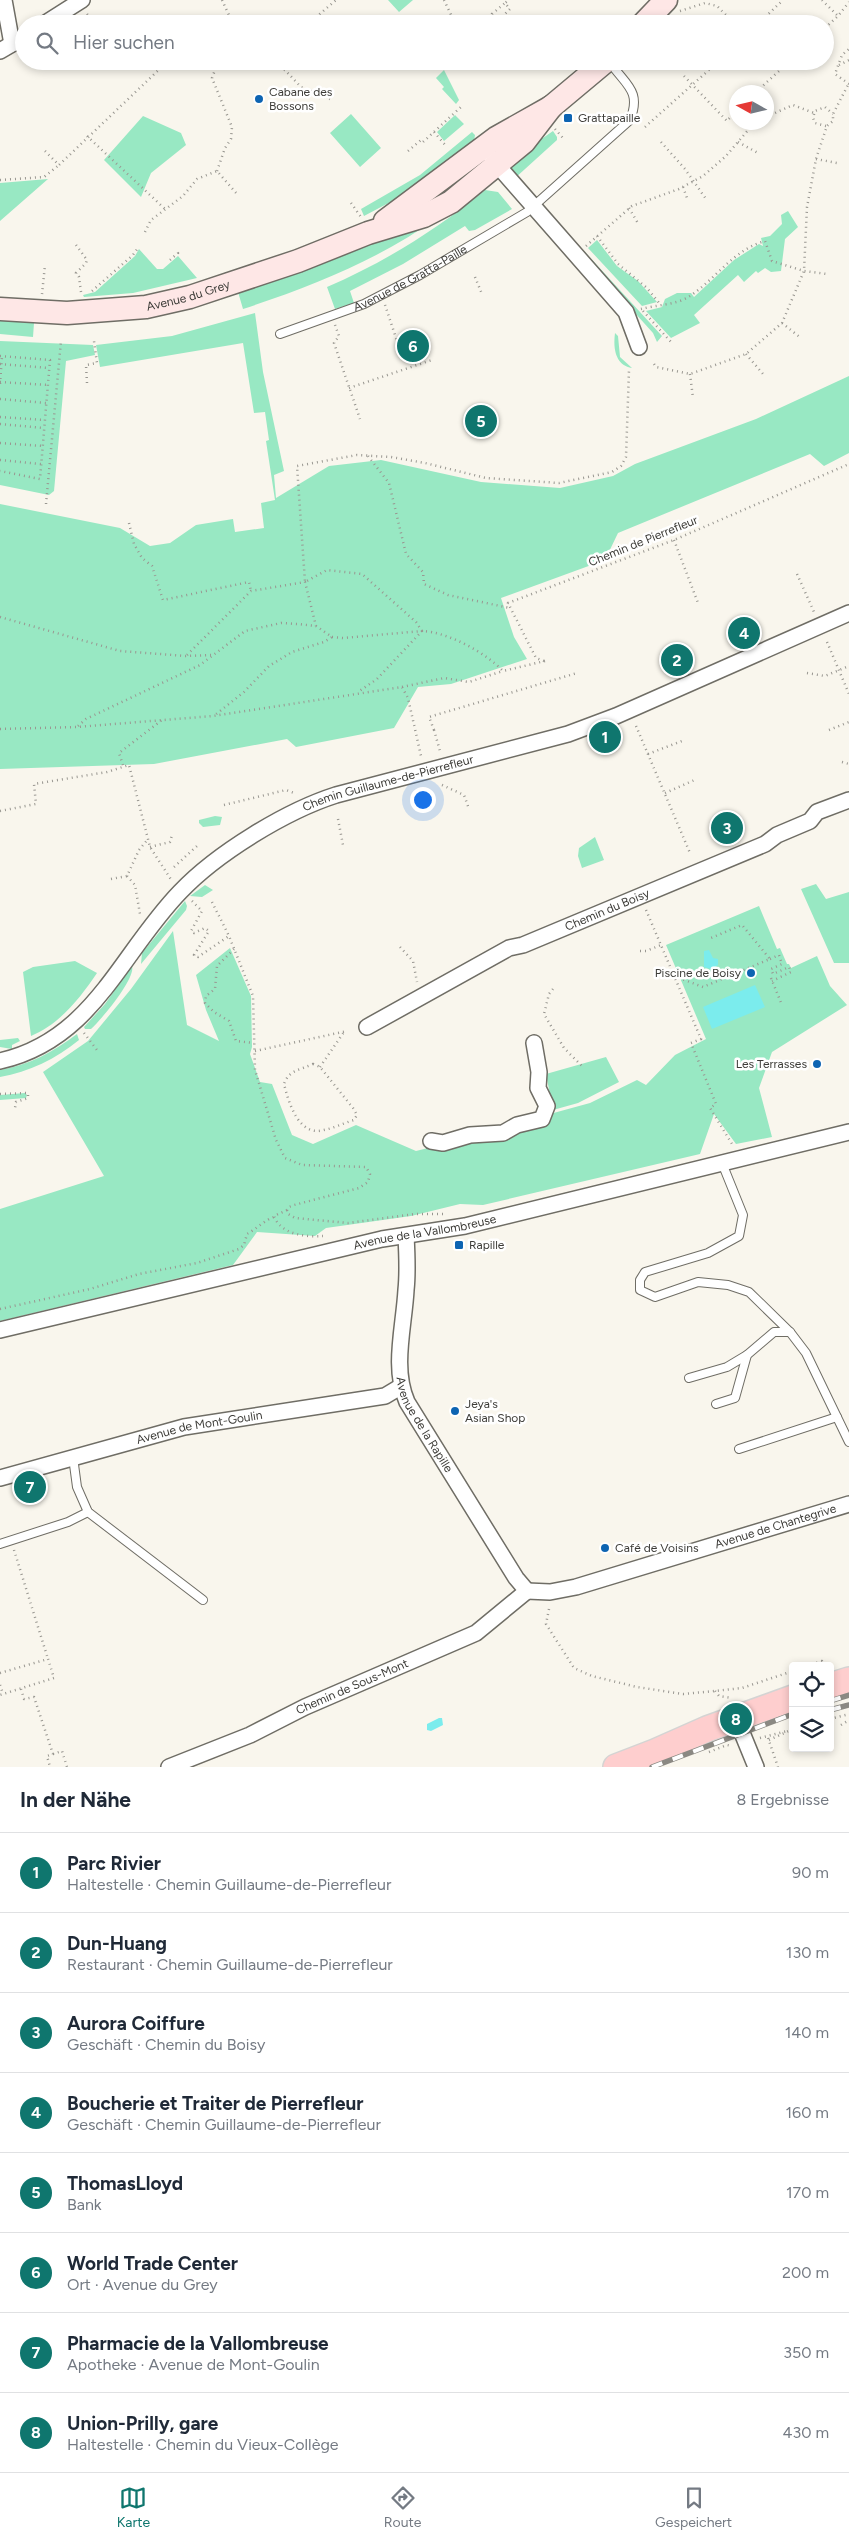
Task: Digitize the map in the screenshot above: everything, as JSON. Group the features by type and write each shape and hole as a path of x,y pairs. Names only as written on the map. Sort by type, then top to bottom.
{"main road":[{"path":"834,1685 849,1680"},
{"path":"616,1767 736,1709 789,1699"}],"street":[{"path":"4,0 12,44"},
{"path":"58,15 82,0"},
{"path":"657,15 671,6"},
{"name":"Avenue du Grey","path":"0,309 67,313 146,307 190,297 298,261 409,205 552,117 599,70"},
{"path":"490,156 533,207 582,249 631,307 639,347"},
{"name":"Chemin Guillaume-de-Pierrefleur","path":"0,1061 40,1047 67,1031 89,1009 181,890 216,861 268,826 316,801 568,734 616,716 849,613"},
{"name":"Chemin du Boisy","path":"366,1026 510,948 523,946 765,844 777,835 810,820 817,812 849,800"},
{"path":"432,1141 443,1143 470,1135 503,1133 517,1125 542,1119 547,1106 538,1088 539,1072 534,1043"},
{"name":"Avenue de la Vallombreuse","path":"0,1330 382,1239 465,1226 849,1132"},
{"name":"Avenue de la Rapille","path":"406,1236 407,1289 400,1354 400,1387 407,1402 516,1578 528,1591"},
{"name":"Avenue de Mont-Goulin","path":"0,1478 73,1456 184,1427 385,1396 400,1387"},
{"name":"Avenue de Chantegrive","path":"528,1591 550,1592 576,1587 849,1504"},
{"name":"Chemin de Sous-Mont","path":"169,1767 250,1735 304,1707 476,1633 528,1591"},
{"path":"736,1709 756,1767"}],"lane":[{"name":"Avenue de Gratta-Paille","path":"280,334 364,304 420,275 533,207 630,120 636,106 632,90 615,70"},
{"path":"722,1163 743,1215 739,1236 708,1253 645,1272 640,1280 640,1290 655,1297 698,1282 728,1285 749,1292 790,1332 806,1353 849,1442"},
{"path":"689,1378 727,1367 747,1355 774,1332 790,1332"},
{"path":"716,1404 735,1398 747,1355"},
{"path":"739,1449 838,1417"},
{"path":"73,1456 77,1486 88,1512 203,1600"},
{"path":"0,1544 68,1522 88,1512"}],"path":[{"path":"222,0 230,15"},
{"path":"318,15 336,0"},
{"path":"444,0 451,15"},
{"path":"492,15 509,0"},
{"path":"767,15 783,0"},
{"path":"822,0 838,16"},
{"path":"505,2 510,10 505,15"},
{"path":"834,20 849,2"},
{"path":"671,6 684,12 705,3 717,6 726,15"},
{"path":"654,364 656,367 690,374 746,354 782,323 804,271 807,207 816,159 827,126 832,121 833,114 849,84 835,74 842,55 849,49"},
{"path":"838,65 849,60"},
{"path":"0,180 44,176 78,149 88,136 158,70"},
{"path":"145,232 150,220 183,196 198,179 217,171 225,148 231,139 232,127 212,78 215,70"},
{"path":"285,70 301,87 330,99"},
{"path":"645,127 712,70"},
{"path":"764,85 780,70"},
{"path":"684,76 726,121 729,118"},
{"path":"774,113 793,105 814,113"},
{"path":"408,151 420,140 423,142 462,106"},
{"path":"827,126 819,126 815,123 814,113 823,106 828,108 833,114"},
{"path":"552,117 563,138"},
{"path":"582,249 630,208 683,187 703,176 726,156 748,130"},
{"path":"434,132 447,147"},
{"path":"88,136 165,209"},
{"path":"661,142 686,169 706,199"},
{"path":"738,142 758,153"},
{"path":"45,151 59,165"},
{"path":"816,159 836,163"},
{"path":"217,171 237,194"},
{"path":"683,187 687,198"},
{"path":"351,203 366,226"},
{"path":"630,208 639,225"},
{"path":"597,236 618,264 647,288 661,304"},
{"path":"642,310 689,297 744,249 765,241 772,261 804,271 827,274"},
{"path":"76,245 87,260 86,264 76,272 79,277 82,299"},
{"path":"82,292 95,290 134,255 138,248"},
{"path":"170,260 178,254 175,251"},
{"path":"41,298 45,265"},
{"path":"475,276 482,294"},
{"path":"384,303 397,341"},
{"path":"631,307 642,310 671,342"},
{"path":"333,322 339,336 334,343 360,419"},
{"path":"782,323 801,338"},
{"path":"46,504 61,341"},
{"path":"87,383 86,365 97,363 94,341"},
{"path":"746,354 763,374"},
{"path":"0,472 40,479 50,368 50,360 1,356 0,382 48,386"},
{"path":"350,388 432,360"},
{"path":"1,364 50,368"},
{"path":"316,626 306,582 297,466 356,455 425,463 486,478 559,483 612,472 621,466 626,457 629,370"},
{"path":"690,374 693,398"},
{"path":"0,399 46,402"},
{"path":"0,417 45,420"},
{"path":"0,424 44,428"},
{"path":"0,443 43,446"},
{"path":"0,729 77,727 213,716 402,687 444,678 469,682 503,671 545,661 536,658 511,608 448,595 424,584 423,572 406,554 389,483 368,456"},
{"path":"0,460 41,464"},
{"name":"Chemin de Pierrefleur","path":"511,608 508,603 749,510 849,464"},
{"path":"129,523 134,544 142,558 152,566 163,600 249,582 251,591"},
{"path":"674,540 698,603"},
{"path":"186,656 251,591 306,582 327,570 362,574 416,622 422,631"},
{"path":"798,574 815,614"},
{"path":"0,617 120,651 186,656 212,655"},
{"path":"77,727 86,719 200,665 245,631 281,623 316,626 332,637 343,638 432,631 469,644 476,652 494,661 503,671"},
{"path":"357,693 377,679 422,631"},
{"path":"213,716 244,692 269,666 292,652 324,642 332,637"},
{"path":"827,642 849,694"},
{"path":"807,674 825,676 849,666"},
{"path":"440,752 429,717 577,673"},
{"path":"402,687 408,698 421,756"},
{"path":"123,766 119,753 163,719"},
{"path":"829,730 849,722"},
{"path":"636,726 690,853"},
{"path":"648,754 682,741"},
{"path":"842,762 849,764"},
{"path":"0,811 36,804 34,784 107,772 129,765 150,847 170,878"},
{"path":"665,793 697,779"},
{"path":"442,785 464,795 469,809"},
{"path":"224,805 286,790 294,793"},
{"path":"338,818 343,845"},
{"path":"150,847 170,842 172,836"},
{"path":"128,876 139,850 148,839"},
{"path":"174,867 198,845"},
{"path":"111,879 128,876"},
{"path":"128,876 135,885 140,914"},
{"path":"0,1309 90,1289 139,1274 197,1263 239,1249 244,1245 247,1234 259,1228 268,1219 274,1217 275,1214 287,1210 289,1206 359,1188 368,1182 370,1174 366,1167 302,1165 285,1158 276,1140 255,1070 253,996 229,936 212,902"},
{"path":"194,904 202,911 191,932 194,934 205,928 209,931 195,953 196,957 229,936"},
{"path":"646,908 701,1039 691,1043 716,1104 710,1108 732,1144"},
{"path":"711,938 742,925 770,959"},
{"path":"640,950 646,951 661,945"},
{"path":"400,947 413,961 417,978 416,989"},
{"path":"234,949 216,966 215,990 206,996 205,1004 229,1021 236,1041 254,1043"},
{"path":"674,976 703,987 779,955 782,964 771,969 773,974 789,967 791,972 771,980 782,1005"},
{"path":"553,989 548,994 544,1014 564,1048 583,1066"},
{"path":"81,1030 97,1050"},
{"path":"255,1051 345,1031 320,1067"},
{"path":"313,1064 320,1067 357,1115 354,1120 324,1130 310,1131 300,1125 284,1084 287,1076 293,1071 313,1064"},
{"path":"0,1094 28,1093 28,1098 16,1102 14,1108"},
{"path":"287,1210 295,1218 348,1224 415,1214 443,1214"},
{"path":"274,1217 282,1226 295,1233 309,1237 330,1236"},
{"path":"0,1685 1,1695 54,1678 11,1540"},
{"path":"549,1609 546,1624 574,1668 636,1687 683,1694 715,1691 742,1688 789,1672"},
{"path":"0,1674 48,1659"},
{"path":"21,1689 24,1699 34,1697 53,1754"},
{"path":"715,1691 736,1709"},
{"path":"834,1718 849,1714"},
{"path":"841,1725 849,1720"},
{"path":"763,1737 788,1731"},
{"path":"778,1767 768,1739 788,1731"},
{"path":"50,1767 47,1756 62,1751 67,1767"}],"green space":[{"path":"388,0 413,0 399,12"},
{"path":"444,70 459,100 456,104 442,89 444,87 436,78"},
{"path":"351,114 381,148 360,167 330,133"},
{"path":"455,115 464,124 444,141 437,132"},
{"path":"143,116 181,133 186,145 151,173 141,197 104,160"},
{"path":"553,131 557,140 514,179 510,175 509,161 540,135 543,138"},
{"path":"472,132 475,135 474,141 398,198 364,216 361,209 420,175"},
{"path":"48,179 0,221 0,183"},
{"path":"485,190 498,192 512,209 475,230 469,231 465,226 403,264 350,291 354,303 335,309 327,287 390,256 448,219"},
{"path":"788,211 798,227 785,239 781,271 771,272 765,268 758,273 756,271 744,282 738,275 694,315 700,323 671,338 646,311 662,307 665,299 677,293 691,293 694,297 734,260 759,244 763,246 761,238 770,236 782,224 781,215"},
{"path":"441,215 395,245 346,270 295,291 243,309 238,292"},
{"path":"597,240 617,266 638,281 657,302 642,306 588,248"},
{"path":"139,249 157,269 163,269 178,256 197,278 133,293 84,297 83,295 95,292 135,256"},
{"path":"584,251 662,336 657,342 653,333 581,253"},
{"path":"255,313 263,372 284,471 274,475 276,498 329,466 381,460 481,482 560,488 613,476 635,464 756,419 849,376 849,453 824,466 810,454 618,533 605,560 501,598 514,637 527,659 451,684 418,687 394,728 296,747 287,739 154,764 0,769 0,504 120,528 150,546 170,543 196,525 233,519 235,532 264,528 261,503 275,500 266,441 269,440 265,412 254,413 243,343 100,367 96,345 172,336"},
{"path":"0,320 34,323 33,337 0,334"},
{"path":"615,333 618,336 620,357 632,368 622,363 616,355"},
{"path":"0,341 93,345 95,355 66,361 54,491 49,495 0,485"},
{"path":"215,816 222,817 220,825 203,827 199,823 199,820"},
{"path":"595,837 604,860 582,868 578,856 579,848"},
{"path":"816,884 826,899 849,892 849,963 834,963 801,889"},
{"path":"205,885 213,890 202,897 190,896"},
{"path":"185,901 186,910 141,964 142,953"},
{"path":"759,906 777,949 780,948 787,964 791,968 817,956 830,986 847,1005 772,1052 759,1088 772,1137 736,1144 714,1114 700,1154 483,1205 460,1204 411,1216 326,1228 315,1236 257,1232 233,1265 0,1321 0,1209 104,1176 43,1072 88,1041 131,989 173,931 187,1025 219,1041 206,1010 196,975 230,948 251,996 252,1047 250,1054 260,1082 272,1084 292,1135 313,1144 356,1125 416,1151 480,1135 513,1137 528,1120 590,1103 637,1080 646,1085 675,1055 706,1039 666,945"},
{"path":"75,961 97,973 84,992 60,1017 51,1025 31,1036 23,972 33,967"},
{"path":"132,966 132,972 124,989 103,1017 91,1029 85,1029 84,1027 105,1004"},
{"path":"77,1034 79,1040 52,1059 21,1072 0,1077 0,1070 21,1065 40,1057 59,1047"},
{"path":"18,1038 20,1041 12,1045 12,1049 0,1047 0,1040"},
{"path":"606,1057 619,1082 578,1103 553,1110 546,1074"},
{"path":"25,1093 27,1095 26,1098 0,1100 0,1095"}],"water":[{"path":"709,950 713,958 718,959 718,965 711,969 704,967 704,951"},
{"path":"755,985 765,1007 712,1029 703,1007"},
{"path":"442,1718 443,1725 431,1731 427,1730 427,1724"}],"railway":[{"path":"834,1700 849,1695"},
{"path":"834,1709 849,1705"},
{"path":"652,1767 789,1716"}],"place":[{"name":"Cabane des Bossons","path":"259,99"},
{"name":"Grattapaille","path":"568,118"},
{"name":"World Trade Center","path":"413,346"},
{"name":"ThomasLloyd","path":"481,421"},
{"name":"Boucherie et Traiter de Pierrefleur","path":"744,633"},
{"name":"Dun-Huang","path":"677,660"},
{"name":"Parc Rivier","path":"605,737"},
{"name":"Aurora Coiffure","path":"727,828"},
{"name":"Piscine de Boisy","path":"751,973"},
{"name":"Les Terrasses","path":"817,1064"},
{"name":"Rapille","path":"459,1245"},
{"name":"Jeya's Asian Shop","path":"455,1411"},
{"name":"Pharmacie de la Vallombreuse","path":"30,1487"},
{"name":"Café de Voisins","path":"605,1548"},
{"name":"Union-Prilly, gare","path":"736,1719"}]}
